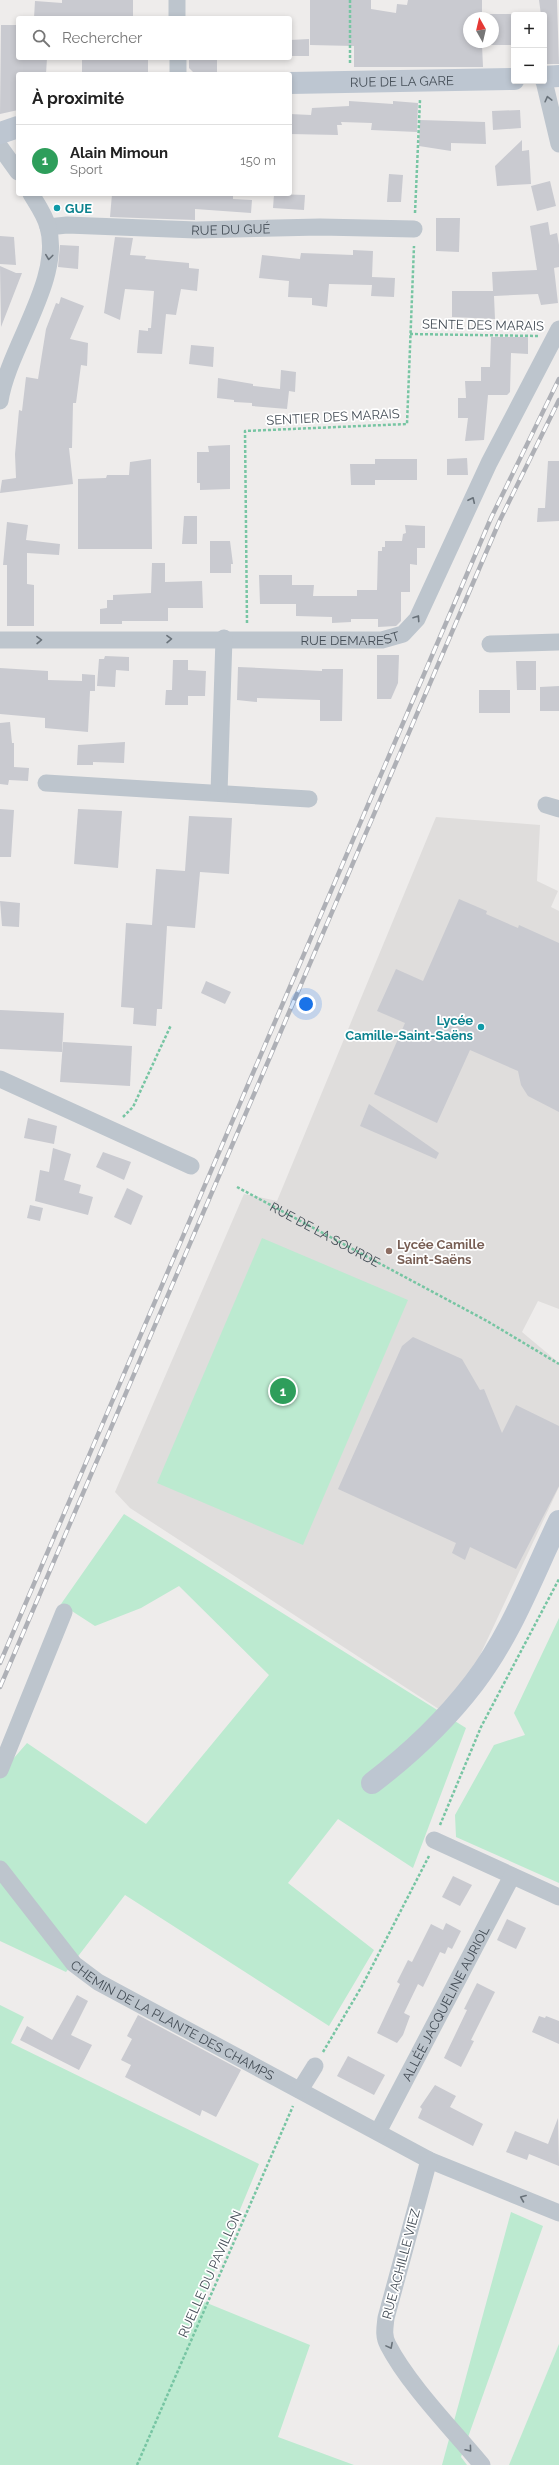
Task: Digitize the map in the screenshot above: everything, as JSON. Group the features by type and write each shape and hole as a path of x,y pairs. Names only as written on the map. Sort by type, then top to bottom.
{"main road":[{"path":"547,77 559,76"},
{"name":"RUE DE LA GARE","path":"292,83 350,80 421,81 511,79"},
{"path":"0,133 16,128"},
{"path":"372,1782 428,1735 475,1683 503,1638 559,1521"}],"street":[{"path":"178,0 178,16"},
{"path":"178,60 178,72"},
{"path":"545,84 559,144"},
{"path":"0,147 16,169"},
{"path":"0,401 8,368 38,302 47,272 49,249 48,227 32,196"},
{"name":"RUE DU GUÉ","path":"48,227 67,225 196,230 320,227 414,229"},
{"name":"RUE DEMAREST","path":"0,640 247,638 382,640 403,634 417,619 489,463 557,332"},
{"path":"219,794 224,638"},
{"path":"490,644 559,642"},
{"path":"46,783 309,799"},
{"path":"0,1079 191,1166"},
{"path":"0,1770 64,1612"},
{"path":"434,1840 559,1897"},
{"name":"CHEMIN DE LA PLANTE DES CHAMPS","path":"0,1869 74,1964 98,1982 378,2132"},
{"name":"ALLÉE JACQUELINE AURIOL","path":"378,2132 512,1876"},
{"path":"300,2090 315,2066"},
{"path":"378,2132 429,2160 559,2213"},
{"name":"RUE ACHILLE VIEZ","path":"429,2160 386,2318 384,2332 388,2344 414,2382 482,2465"}],"path":[{"path":"350,0 350,80"},
{"name":"SENTIER DES MARAIS","path":"247,638 245,431 407,424 421,81"},
{"name":"SENTE DES MARAIS","path":"410,334 557,332"},
{"path":"112,1129 133,1107 171,1025"},
{"name":"RUE DE LA SOURDE","path":"237,1187 455,1304 559,1364"},
{"name":"RUELLE DU PAVILLON","path":"137,2465 300,2090"}],"shaded area":[{"name":"Lycée Camille Saint-Saëns","path":"436,817 540,825 537,881 558,891 551,907 559,911 559,1309 538,1301 522,1332 559,1363 559,1487 451,1717 130,1508 115,1492 244,1194 277,1201"}],"green space":[{"path":"262,1238 408,1300 303,1545 157,1483"},
{"path":"124,1514 466,1728 413,1868 338,1819 288,1883 374,1950 329,2026 125,1895 66,1972 0,1941 0,1774 27,1743 146,1824 269,1675 179,1586 141,1608 95,1626 61,1604"},
{"path":"559,1618 559,1883 456,1837 455,1815 494,1745 525,1735 514,1713"},
{"path":"0,2005 24,2017 11,2043 259,2164 202,2301 310,2345 278,2437 354,2465 0,2465"},
{"path":"511,2212 543,2226 461,2457 467,2465 442,2465"},
{"path":"559,2344 559,2465 509,2465"}],"building":[{"path":"62,0 133,0 133,16 34,16 35,1 62,3"},
{"path":"310,0 371,0 371,9 396,13 397,4 407,5 408,0 482,0 482,12 463,12 463,48 482,48 483,67 354,67 354,46 310,45"},
{"path":"539,0 557,0 559,64 547,64 547,12 541,12"},
{"path":"499,14 511,14 511,45 499,45"},
{"path":"1,25 16,25 16,60 47,60 46,72 16,72 16,110 0,114"},
{"path":"309,39 309,56 292,56 292,40"},
{"path":"82,60 148,60 148,72 82,72"},
{"path":"189,60 217,60 217,72 193,72 189,68"},
{"path":"349,101 393,104 393,101 418,103 417,132 371,130 372,123 341,122 342,125 337,125 338,135 292,134 292,114 311,115 312,108 349,106"},
{"path":"520,110 521,128 493,130 492,111"},
{"path":"420,120 485,122 486,144 451,143 451,151 419,146"},
{"path":"522,140 522,151 529,150 531,184 497,186 495,166"},
{"path":"389,174 403,175 401,202 387,202"},
{"path":"550,181 556,206 537,211 531,186"},
{"path":"305,195 304,210 273,208 274,196"},
{"path":"112,196 233,196 233,199 252,200 251,213 195,209 195,220 110,217"},
{"path":"436,218 460,218 459,252 436,251"},
{"path":"548,222 550,235 557,233 559,245 559,267 554,268 558,303 541,305 538,294 494,296 495,319 452,317 452,291 493,291 492,272 537,270 530,226"},
{"path":"0,236 14,237 16,265 0,264"},
{"path":"115,237 133,238 130,255 146,256 145,259 189,263 189,268 199,269 197,291 181,289 176,315 166,314 162,354 137,353 139,330 148,331 148,328 151,328 154,291 125,289 120,320 104,313"},
{"path":"60,245 79,246 78,269 58,267"},
{"path":"353,250 373,251 372,277 395,278 394,297 371,296 372,285 329,284 327,307 312,305 312,298 288,297 289,281 259,278 262,255 300,259 301,253 353,255"},
{"path":"0,266 16,273 22,273 1,327"},
{"path":"61,297 84,306 70,339 88,343 87,366 81,365 76,403 73,403 72,448 69,448 73,484 0,493 2,480 16,478 15,454 19,410 22,411 26,377 38,379 46,329 56,303 59,304"},
{"path":"491,337 528,337 528,354 511,353 510,392 507,395 488,395 484,440 465,441 468,418 458,418 458,398 466,398 465,381 481,381 481,367 490,367"},
{"path":"191,345 214,347 213,367 189,364"},
{"path":"281,370 296,372 295,392 289,391 287,409 252,406 252,403 234,402 234,400 217,398 218,378 253,384 253,386 280,389"},
{"path":"230,445 230,489 200,490 200,483 197,483 197,452 209,452 208,446"},
{"path":"467,458 468,475 447,475 447,459"},
{"path":"151,459 152,549 78,549 78,479 106,478 107,475 129,475 130,462"},
{"path":"375,459 417,459 417,480 375,480 375,485 351,485 350,464 375,464"},
{"path":"548,461 559,461 559,521 537,522 538,508 545,508"},
{"path":"184,516 197,516 197,544 182,544"},
{"path":"7,522 28,525 26,540 60,544 59,555 27,553 27,584 34,585 34,626 7,626 7,565 3,565"},
{"path":"405,525 425,526 425,548 417,548 417,565 410,564 410,592 401,592 401,621 396,626 378,627 378,619 351,619 351,622 332,623 332,617 296,616 296,604 260,604 259,575 292,575 292,585 314,585 313,596 357,596 357,590 377,590 378,551 382,551 382,547 385,547 385,541 402,541 403,534 406,533"},
{"path":"210,541 230,541 233,564 231,564 231,573 210,573"},
{"path":"152,563 165,563 165,582 202,581 203,608 168,608 168,621 122,621 122,624 100,624 100,609 107,608 107,600 113,600 113,595 151,593"},
{"path":"377,655 399,655 398,683 391,699 377,699"},
{"path":"105,656 129,657 129,671 116,670 115,687 97,686 99,659 104,659"},
{"path":"173,660 188,660 188,670 206,671 205,696 188,696 188,705 165,705 166,690 172,690"},
{"path":"516,661 536,661 536,690 517,690"},
{"path":"238,667 322,671 322,669 343,669 342,721 320,721 320,700 257,698 257,702 237,700"},
{"path":"0,668 48,671 48,680 82,681 82,674 95,675 95,691 90,691 88,732 45,728 45,718 0,714"},
{"path":"559,686 559,711 540,711 540,687"},
{"path":"479,690 510,690 510,713 479,713"},
{"path":"10,722 12,743 14,743 14,767 29,768 28,781 9,780 8,785 0,784 0,723"},
{"path":"125,742 124,763 93,762 93,765 77,765 78,745"},
{"path":"0,809 14,810 11,857 0,857"},
{"path":"78,809 122,811 118,868 74,864"},
{"path":"189,816 232,818 229,874 200,872 195,928 167,926 162,1009 157,1009 156,1026 133,1024 134,1008 121,1007 126,923 152,925 156,869 185,871"},
{"name":"Lycée Camille-Saint-Saëns","path":"459,899 487,911 486,914 518,928 519,925 559,943 559,1112 528,1096 521,1085 518,1071 470,1050 437,1123 374,1094 405,1023 377,1011 396,969 423,981"},
{"path":"0,901 20,903 19,927 2,926"},
{"path":"206,981 231,992 225,1004 201,993"},
{"path":"0,1010 64,1013 62,1052 0,1049"},
{"path":"63,1042 132,1046 130,1086 60,1082"},
{"path":"369,1104 439,1153 436,1159 360,1126"},
{"path":"28,1118 57,1126 54,1144 24,1138"},
{"path":"53,1148 71,1154 64,1180 81,1185 79,1193 93,1197 88,1215 35,1201 40,1170 49,1172"},
{"path":"103,1152 131,1162 124,1180 96,1167"},
{"path":"127,1188 143,1196 131,1225 114,1217"},
{"path":"30,1205 43,1208 40,1221 27,1218"},
{"path":"413,1337 462,1359 480,1390 484,1389 502,1433 516,1405 559,1426 559,1486 516,1569 470,1547 465,1560 452,1553 456,1543 338,1489 402,1346"},
{"path":"453,1876 472,1885 460,1906 442,1897"},
{"path":"507,1919 526,1928 516,1949 497,1940"},
{"path":"446,1923 461,1931 452,1949 448,1947 445,1954 440,1952 423,1987 418,1984 404,2013 410,2016 403,2035 397,2043 377,2033 400,1984 397,1982 408,1960 412,1962 431,1924 443,1930"},
{"path":"477,1983 495,1992 471,2040 474,2041 461,2067 444,2058 467,2010 464,2009"},
{"path":"77,1995 88,2001 71,2035 92,2045 79,2070 20,2040 27,2026 52,2040"},
{"path":"138,2015 241,2070 216,2117 202,2110 200,2116 125,2077 131,2065 121,2060 132,2039 127,2036"},
{"path":"539,2016 545,2018 546,2016 559,2021 559,2044 532,2032"},
{"path":"348,2056 385,2075 374,2095 337,2076"},
{"path":"435,2085 456,2096 450,2107 483,2124 473,2146 418,2118 422,2109 420,2107"},
{"path":"558,2118 559,2166 529,2154 527,2160 506,2152 515,2131 548,2144"}],"railway":[{"path":"0,1663 491,518 559,379"},
{"path":"0,1687 500,520 559,400"}],"place":[{"name":"GUE","path":"57,208"},
{"name":"Lycée Camille-Saint-Saëns","path":"481,1027"},
{"name":"Lycée Camille Saint-Saëns","path":"389,1251"},
{"name":"Alain Mimoun","path":"283,1391"}]}
